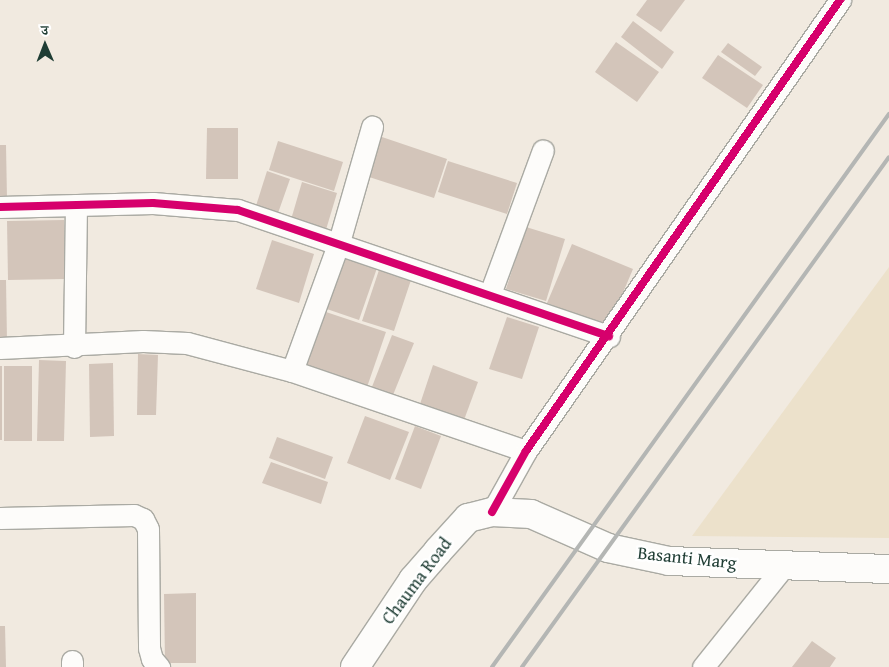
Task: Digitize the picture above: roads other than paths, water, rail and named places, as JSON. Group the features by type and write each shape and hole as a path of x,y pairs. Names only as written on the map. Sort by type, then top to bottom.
{"street":[{"path":"492,512 526,451 609,336 840,0"},
{"path":"292,371 338,242 372,127"},
{"path":"490,294 543,150"},
{"path":"0,206 153,203 238,210 338,242 609,336"},
{"path":"74,347 76,205"},
{"path":"0,348 74,347 143,341 187,343 292,371 526,451"},
{"name":"Basanti Marg","path":"492,512 531,514 608,548 647,557 784,566 889,569"},
{"name":"Chauma Road","path":"356,667 413,580 438,551 468,518 492,512"},
{"path":"0,518 134,515 143,519 148,529 149,648 152,658 160,667"},
{"path":"703,667 784,566"}],"railway":[{"path":"492,667 889,114"},
{"path":"522,667 889,157"}]}
